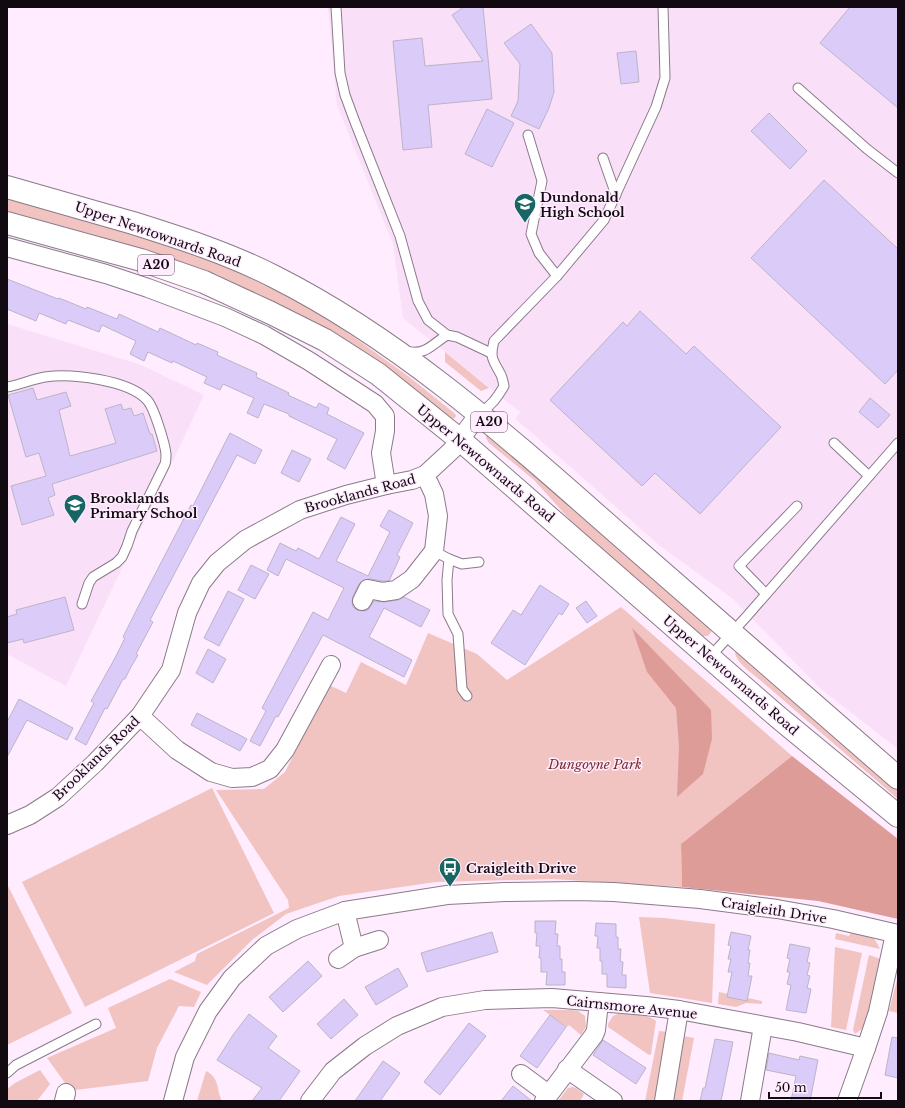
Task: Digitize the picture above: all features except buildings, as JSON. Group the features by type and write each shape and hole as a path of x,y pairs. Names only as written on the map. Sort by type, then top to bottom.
{"highway":[{"name":"Upper Newtownards Road","path":"7,187 77,206 152,229 216,251 275,277 337,310 438,381 479,414 898,778"},
{"name":"Upper Newtownards Road","path":"7,223 141,260 204,282 325,340 378,374 459,439 531,503 562,527 778,718 898,816"}],"street":[{"path":"7,247 106,274 186,302 225,317 310,361 375,404 385,416 385,432 381,453 386,485"},
{"name":"Brooklands Road","path":"7,825 30,815 58,798 95,763 140,716 172,670 187,613 201,583 217,563 245,540 300,510 346,495 412,480 425,475 452,450 479,414"},
{"path":"362,601 368,589 383,592 396,590 441,555 438,516 434,494 425,475"},
{"path":"140,716 177,750 211,772 232,778 252,777 270,769 285,750 331,665"},
{"name":"Craigleith Drive","path":"173,1101 185,1057 208,1010 232,978 266,946 297,929 345,911 447,895 505,892 614,892 700,898 777,909 833,919 897,934"},
{"path":"345,911 354,948"},
{"path":"847,1101 878,1012 897,934"},
{"path":"338,959 354,948 380,940"},
{"name":"Cairnsmore Avenue","path":"317,1098 333,1071 364,1046 397,1026 436,1009 485,1000 552,998 679,1010 866,1048"},
{"path":"521,1074 546,1098 594,1035 596,1030 599,1002"},
{"path":"664,1101 679,1010"},
{"path":"750,1101 763,1026"},
{"path":"567,1069 613,1101"}],"lane":[{"path":"336,7 340,73 348,102 400,236 418,301 428,320 447,335 462,339 491,352"},
{"path":"479,414 496,400 504,386 501,374 495,366 491,352 494,341 557,276 604,220 656,107 665,78 663,7"},
{"path":"798,88 867,149 898,173"},
{"path":"528,135 542,181 531,234 539,254 557,276"},
{"path":"603,158 616,195"},
{"path":"394,349 412,353 422,352 428,350 447,335"},
{"path":"7,387 45,377 80,377 101,379 128,388 147,399 154,410 166,454 165,464 132,531 122,557 116,563 92,576 82,604"},
{"path":"834,443 869,476"},
{"path":"710,657 898,443"},
{"path":"766,594 739,566 797,506"},
{"path":"441,555 462,564 478,562"},
{"path":"441,555 447,580 448,614 458,634 462,689 467,696"},
{"path":"7,1073 16,1065 96,1024"}],"shaded area":[{"path":"328,7 898,7 898,749 822,690 733,599 659,545 515,419 520,412 403,318 393,244 337,105"},
{"name":"Brooklands Primary School","path":"7,324 139,364 204,395 66,686 7,654"},
{"path":"632,628 711,710 712,739 703,774 677,797 679,746 676,708 647,672"},
{"path":"792,756 898,839 898,919 818,901 682,887 681,844"}],"green space":[{"path":"7,195 97,221 234,267 284,293 337,325 408,376 453,412 456,415 455,418 451,419 321,327 262,296 216,274 95,235 7,211"},
{"path":"445,352 489,388 481,391 445,362"},
{"path":"491,434 711,627 711,632 708,636 703,636 698,633 580,531 534,480 489,443 486,435"},
{"name":"Dungoyne Park","path":"621,607 792,756 681,844 682,887 552,879 436,882 339,896 286,914 252,940 207,985 174,972 195,961 197,954 289,908 288,900 216,790 264,789 285,772 329,685 346,693 361,662 406,685 428,633 477,654 507,680"},
{"path":"735,652 740,652 898,786 898,799 745,668 738,660"},
{"path":"212,788 274,913 85,1007 22,882"},
{"path":"7,884 72,1013 7,1045"},
{"path":"639,917 664,918 715,924 712,1003 650,993"},
{"path":"851,932 866,934 872,937 880,949 835,939 836,933 849,936"},
{"path":"835,947 862,953 846,1030 831,1027"},
{"path":"869,955 881,959 868,1022 855,1034 853,1030"},
{"path":"898,976 898,1013 889,1011"},
{"path":"170,979 201,992 194,1007 179,1006 157,1048 148,1081 75,1090 68,1087 47,1058 116,1028 108,1008"},
{"path":"719,992 762,1001 762,1004 746,1003 736,1007 718,1004"},
{"path":"543,1010 578,1011 585,1016 586,1027 581,1035 569,1025 567,1027"},
{"path":"618,1014 643,1016 652,1018 656,1021 651,1054 649,1055 608,1027 608,1024 613,1016"},
{"path":"659,1031 667,1032 657,1101 645,1101"},
{"path":"683,1036 694,1038 682,1101 672,1101"},
{"path":"40,1070 50,1084 37,1101 7,1101 7,1089 15,1083"},
{"path":"206,1071 216,1080 222,1101 197,1101"},
{"path":"572,1087 584,1094 580,1101 558,1101 568,1088"}],"place":[{"name":"Dundonald High School","path":"525,224"},
{"name":"Brooklands Primary School","path":"75,524"},
{"name":"Craigleith Drive","path":"450,888"}]}
